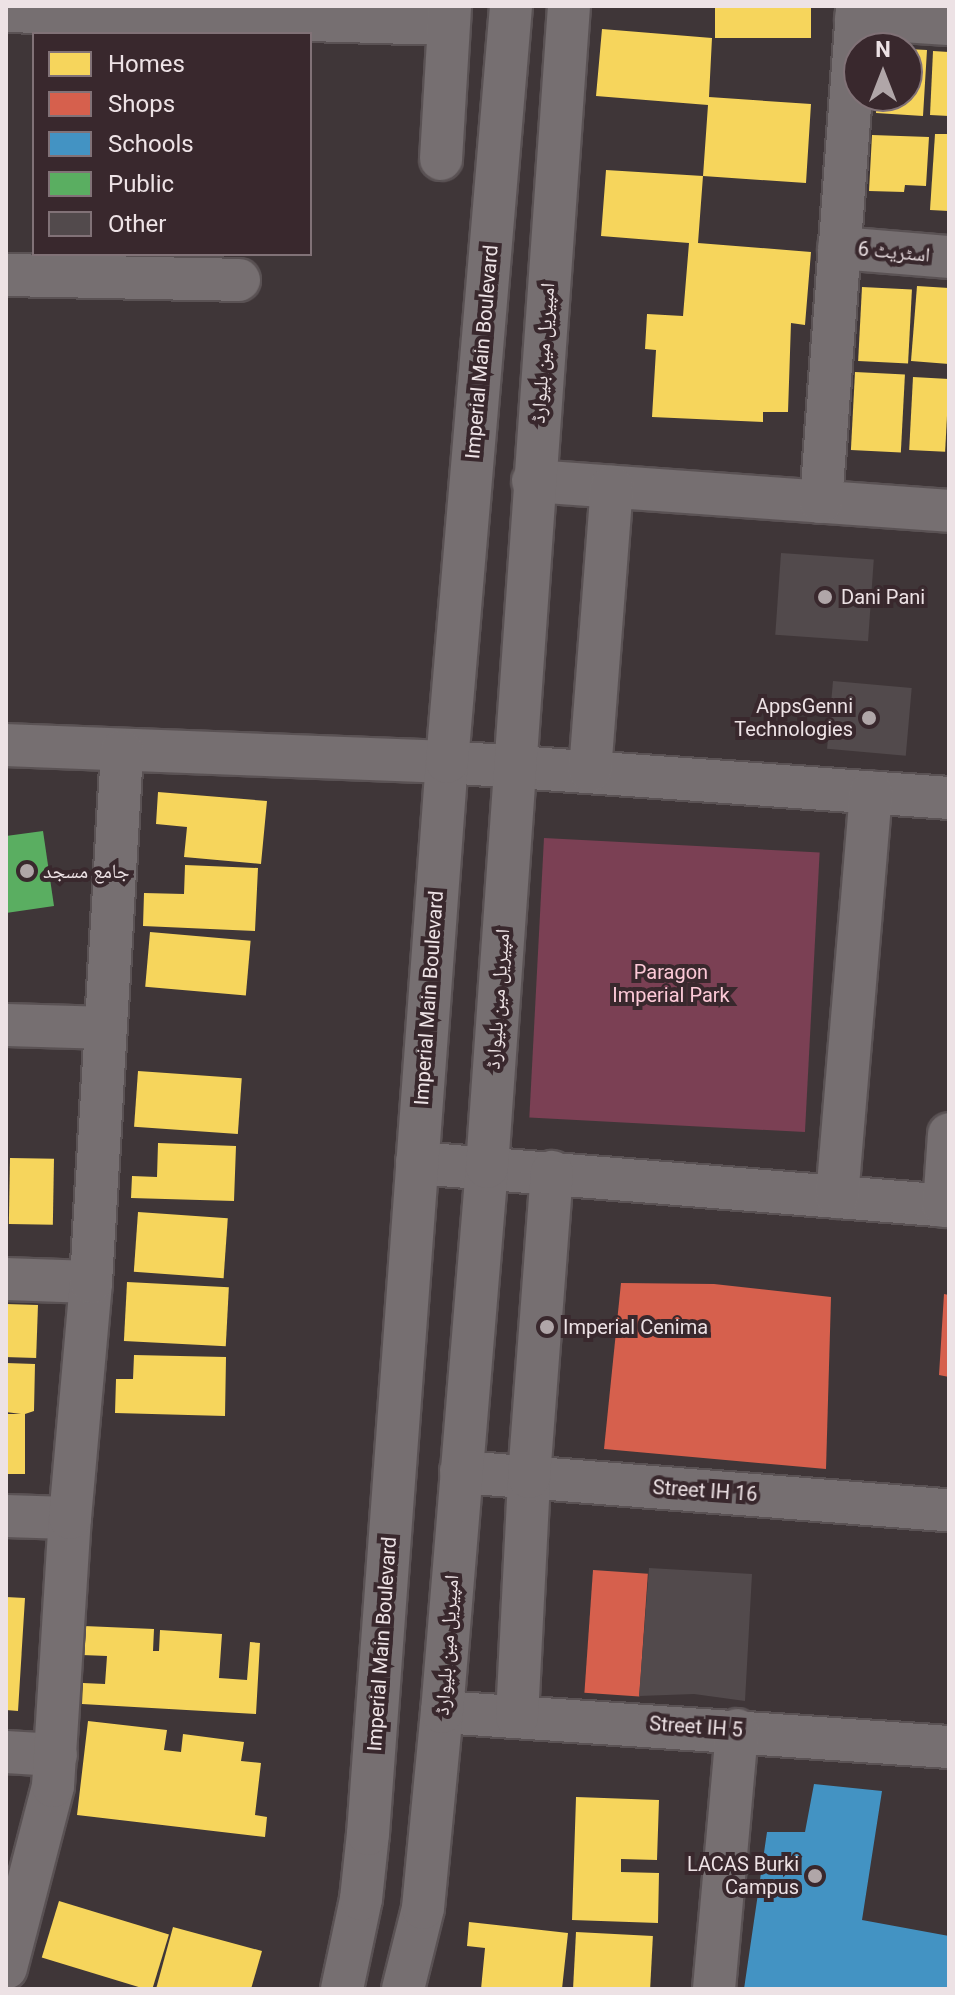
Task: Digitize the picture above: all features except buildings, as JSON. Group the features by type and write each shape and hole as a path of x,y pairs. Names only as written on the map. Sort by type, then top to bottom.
{"street":[{"name":"Imperial Main Boulevard","path":"342,1989 361,1899 368,1834 447,762 511,6"},
{"name":"امپیریل مین بلیوارڈ","path":"403,1989 423,1908 442,1712 487,1167 533,481 569,6"},
{"path":"6,11 449,15 441,159"},
{"path":"821,502 857,12 949,24"},
{"name":"اسٹریٹ 6","path":"839,248 949,257"},
{"path":"6,275 239,280"},
{"path":"533,481 949,511"},
{"path":"590,771 612,487"},
{"path":"6,745 447,762 949,798"},
{"path":"6,1968 53,1786 56,1755 70,1518 91,1282 122,751"},
{"path":"837,1197 871,792"},
{"path":"6,1025 105,1028"},
{"path":"417,1163 947,1206 949,1134"},
{"path":"517,1717 529,1477 552,1172"},
{"path":"6,1279 91,1282"},
{"name":"Street IH 16","path":"461,1472 949,1510"},
{"path":"6,1516 70,1518"},
{"name":"Street IH 5","path":"442,1712 949,1747"},
{"path":"714,1989 737,1730"},
{"path":"6,1752 56,1755"}],"green space":[{"name":"Paragon Imperial Park","path":"544,838 820,852 805,1132 529,1118"}],"place":[{"name":"Dani Pani","path":"825,597"},
{"name":"AppsGenni Technologies","path":"869,718"},
{"name":"جامع مسجد","path":"27,871"},
{"name":"Imperial Cenima","path":"547,1327"},
{"name":"LACAS Burki Campus","path":"815,1876"}]}
